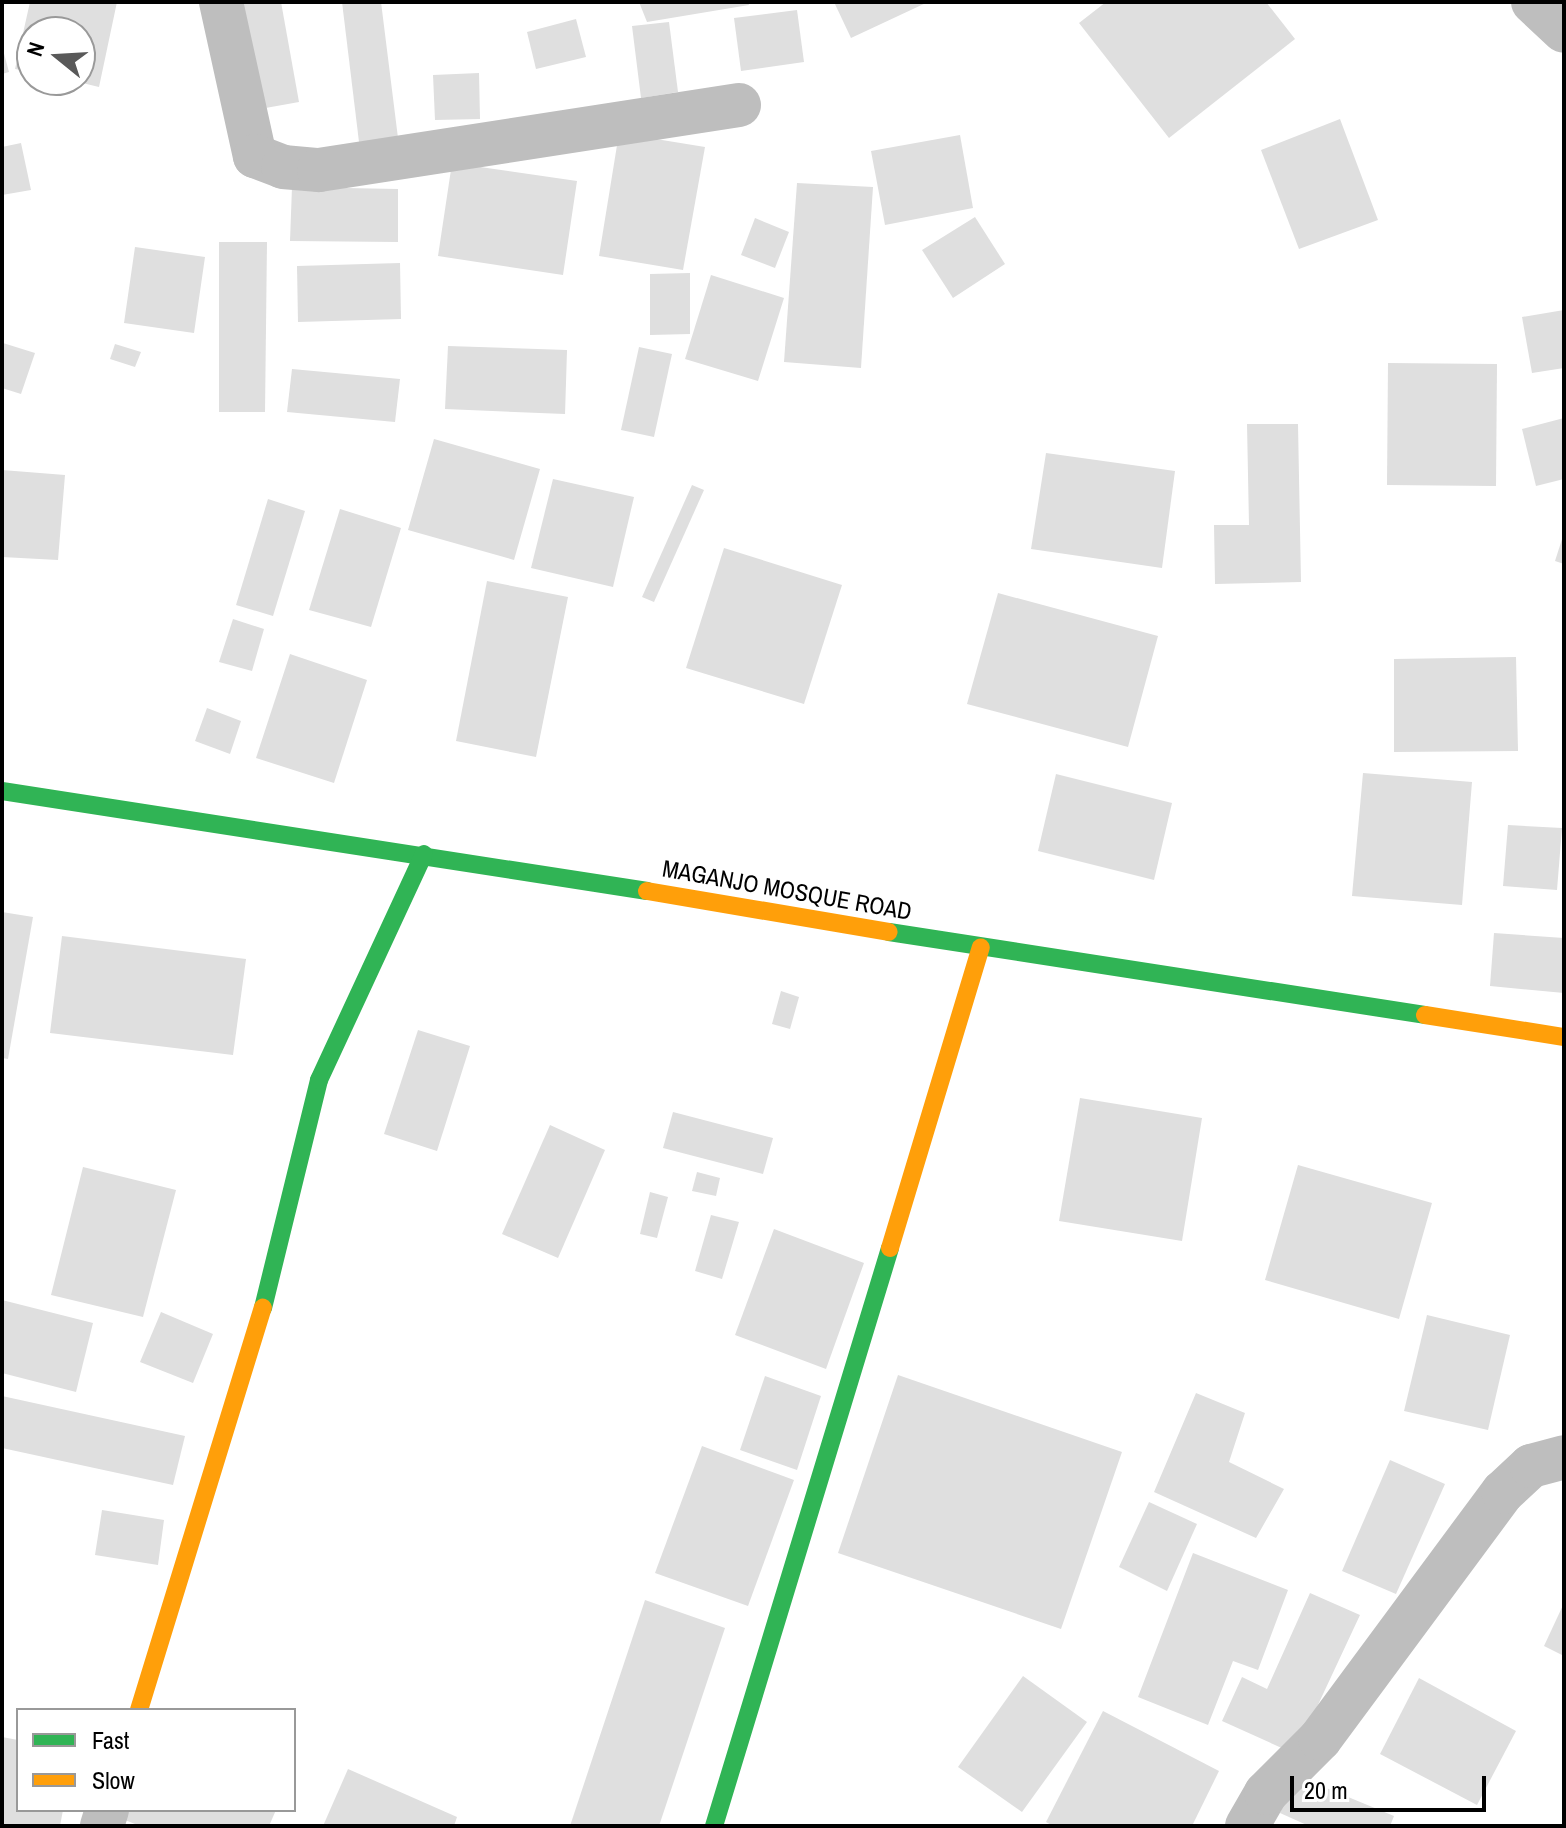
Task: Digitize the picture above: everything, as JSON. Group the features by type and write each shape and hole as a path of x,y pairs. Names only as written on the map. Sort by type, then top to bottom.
{"street":[{"path":"221,2 255,156 283,167 319,170 739,105"},
{"path":"1533,2 1564,31"},
{"name":"MAGANJO MOSQUE ROAD","path":"2,791 424,854 981,947 1564,1037"},
{"path":"140,1708 255,1339 319,1080 424,854"},
{"path":"714,1826 981,947"},
{"path":"1247,1826 1266,1793 1320,1739 1503,1492 1531,1466 1564,1457"}],"building":[{"path":"30,2 117,2 99,87 96,86 96,16 27,16"},
{"path":"241,2 281,2 299,102 260,109"},
{"path":"342,2 381,2 398,138 359,142"},
{"path":"639,2 748,2 749,5 647,22"},
{"path":"834,2 928,2 851,38"},
{"path":"1106,2 1266,2 1295,39 1169,138 1079,23"},
{"path":"797,10 804,62 741,71 734,18"},
{"path":"576,19 586,57 536,69 527,32"},
{"path":"669,22 678,92 641,98 632,26"},
{"path":"2,46 9,72 2,74"},
{"path":"479,73 480,119 435,120 433,75"},
{"path":"1340,119 1378,220 1299,249 1261,150"},
{"path":"619,133 705,147 683,270 599,256"},
{"path":"960,135 973,208 885,225 871,151"},
{"path":"21,143 31,190 2,195 2,147"},
{"path":"452,163 577,181 563,275 438,256"},
{"path":"797,183 873,187 861,368 784,362"},
{"path":"292,187 398,189 398,242 290,241"},
{"path":"975,217 1005,264 953,298 922,250"},
{"path":"755,218 789,232 775,268 741,255"},
{"path":"219,242 267,242 265,412 219,412"},
{"path":"135,247 205,257 194,333 124,323"},
{"path":"400,263 401,319 298,322 297,266"},
{"path":"690,273 690,334 650,335 650,274"},
{"path":"711,275 784,298 758,381 685,359"},
{"path":"1564,310 1564,368 1532,373 1522,317"},
{"path":"3,343 35,353 21,394 2,388"},
{"path":"115,344 141,352 135,367 110,359"},
{"path":"448,346 567,350 565,414 445,409"},
{"path":"639,347 672,354 654,437 621,430"},
{"path":"1388,363 1497,364 1496,486 1387,485"},
{"path":"292,369 400,379 395,422 287,412"},
{"path":"1564,418 1564,479 1536,486 1522,429"},
{"path":"1247,424 1298,424 1301,582 1215,584 1214,525 1249,525"},
{"path":"434,439 540,469 514,560 408,530"},
{"path":"1046,453 1175,471 1162,568 1031,549"},
{"path":"2,470 65,475 58,560 2,557"},
{"path":"553,479 634,497 613,587 531,568"},
{"path":"692,485 704,490 654,602 642,597"},
{"path":"268,499 305,511 273,616 236,605"},
{"path":"340,509 401,528 371,627 309,610"},
{"path":"1564,536 1564,564 1555,561"},
{"path":"724,548 842,585 804,704 686,668"},
{"path":"487,581 568,597 536,757 456,741"},
{"path":"998,593 1158,636 1128,747 967,704"},
{"path":"233,619 264,629 252,671 219,662"},
{"path":"290,654 367,680 334,783 256,758"},
{"path":"1516,657 1518,751 1394,752 1394,659"},
{"path":"207,708 241,721 230,754 195,741"},
{"path":"1363,773 1472,782 1462,905 1352,896"},
{"path":"1056,774 1172,803 1154,880 1038,851"},
{"path":"1508,825 1562,828 1557,890 1503,886"},
{"path":"2,912 33,917 8,1059 2,1058"},
{"path":"1494,933 1564,938 1564,993 1490,986"},
{"path":"62,936 246,959 233,1055 50,1033"},
{"path":"781,991 799,997 790,1029 772,1024"},
{"path":"418,1030 470,1046 437,1151 384,1134"},
{"path":"1080,1098 1202,1118 1182,1241 1059,1221"},
{"path":"673,1112 773,1138 763,1174 663,1148"},
{"path":"550,1125 605,1150 558,1258 502,1234"},
{"path":"1298,1165 1432,1203 1399,1319 1265,1280"},
{"path":"83,1167 176,1190 143,1317 51,1295"},
{"path":"697,1172 720,1178 716,1196 692,1191"},
{"path":"650,1192 668,1197 657,1238 640,1234"},
{"path":"711,1215 739,1222 722,1279 695,1271"},
{"path":"774,1229 864,1263 826,1369 735,1335"},
{"path":"2,1300 93,1323 76,1392 2,1373"},
{"path":"161,1312 213,1334 193,1383 140,1362"},
{"path":"1427,1315 1510,1335 1488,1430 1404,1411"},
{"path":"898,1375 1122,1452 1061,1629 838,1553"},
{"path":"765,1376 821,1396 797,1470 740,1450"},
{"path":"1196,1393 1245,1413 1229,1462 1284,1489 1256,1538 1154,1492"},
{"path":"2,1396 185,1436 173,1485 2,1448"},
{"path":"702,1446 794,1480 748,1606 655,1573"},
{"path":"1390,1460 1445,1484 1396,1594 1342,1571"},
{"path":"1149,1502 1197,1524 1167,1591 1119,1567"},
{"path":"102,1510 164,1520 158,1565 95,1555"},
{"path":"1193,1553 1288,1590 1258,1670 1233,1661 1208,1725 1138,1697"},
{"path":"1310,1593 1360,1615 1295,1754 1222,1721 1242,1677 1267,1689"},
{"path":"645,1600 725,1628 659,1826 570,1826"},
{"path":"1564,1603 1564,1656 1544,1646"},
{"path":"1023,1676 1087,1722 1022,1812 958,1767"},
{"path":"1419,1678 1516,1731 1477,1805 1380,1754"},
{"path":"1103,1711 1219,1771 1192,1826 1053,1826 1046,1822"},
{"path":"2,1737 16,1740 16,1812 63,1812 60,1826 2,1826"},
{"path":"348,1769 457,1817 454,1826 323,1826"},
{"path":"1295,1775 1394,1816 1390,1826 1309,1826 1280,1813"},
{"path":"122,1812 275,1812 269,1826 140,1826 120,1818"}],"traffic: fast":[{"path":"2,791 647,891"},
{"path":"263,1308 319,1080 424,854"},
{"path":"889,932 1425,1015"},
{"path":"714,1826 890,1248"}],"traffic: slow":[{"path":"647,891 889,932"},
{"path":"890,1248 981,947"},
{"path":"1425,1015 1564,1037"},
{"path":"140,1708 263,1308"}]}
